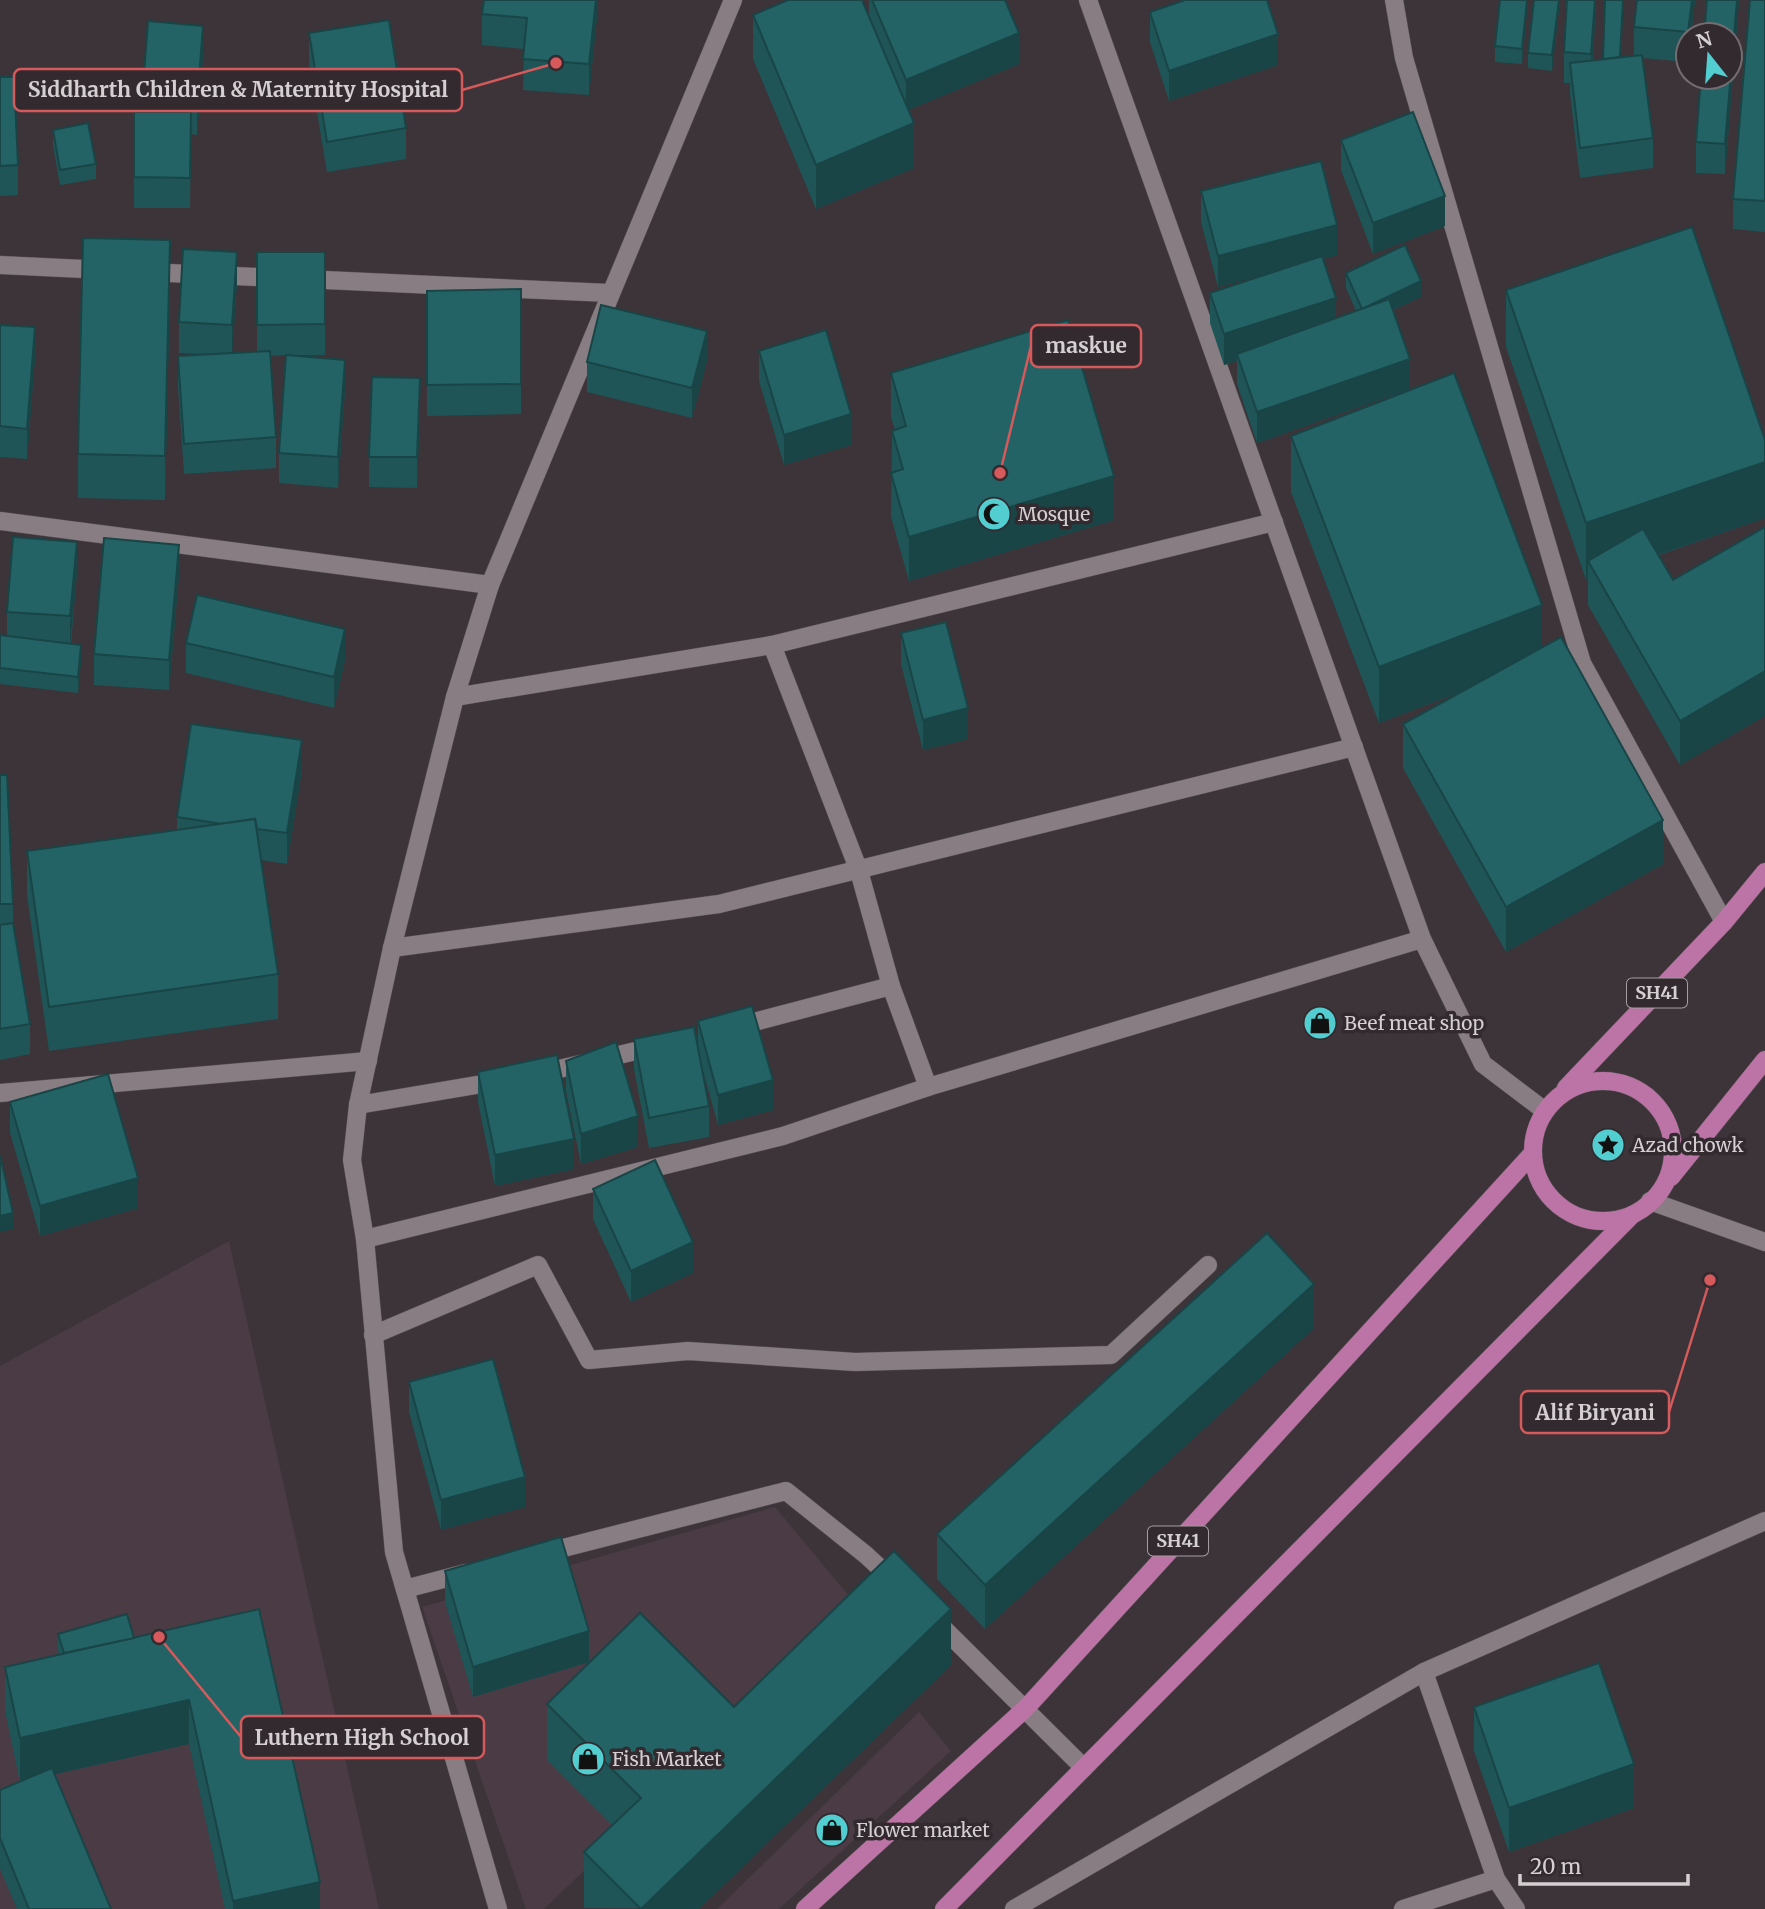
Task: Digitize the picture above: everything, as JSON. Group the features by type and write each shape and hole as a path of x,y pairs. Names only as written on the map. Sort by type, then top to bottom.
{"main road":[{"name":"SH41","path":"805,1909 1026,1708 1532,1154 1535,1131 1545,1111 1724,922 1765,872"},
{"path":"944,1909 1632,1215 1650,1201 1765,1059"},
{"path":"1545,1111 1562,1094 1583,1083 1606,1081 1629,1086 1650,1098 1664,1116 1672,1138 1672,1161 1665,1184"},
{"path":"1532,1154 1543,1186 1565,1211 1587,1220 1609,1221 1632,1215"}],"street":[{"path":"498,1909 394,1552 365,1239 352,1160 358,1105 392,948 455,697 490,585 609,293 733,0"},
{"path":"1088,0 1422,939 1483,1065 1545,1111"},
{"path":"1394,0 1404,58 1582,663 1724,922"},
{"path":"0,265 609,293"},
{"path":"0,521 490,585"},
{"path":"455,697 772,645 1274,522"},
{"path":"772,645 859,871 891,986 928,1087"},
{"path":"392,948 719,904 1354,747"},
{"path":"365,1239 783,1136 928,1087 1422,939"},
{"path":"720,1031 891,986"},
{"path":"358,1105 527,1077 669,1043"},
{"path":"0,1093 368,1061"},
{"path":"1650,1201 1765,1242"},
{"path":"373,1335 538,1265 589,1360 688,1351 855,1362 1111,1355 1208,1265"},
{"path":"523,1558 786,1491 866,1555 906,1593"},
{"path":"1014,1909 1423,1672 1765,1521"},
{"path":"405,1588 484,1568"},
{"path":"926,1612 1084,1768"},
{"path":"1423,1672 1496,1879 1516,1909"},
{"path":"1403,1909 1496,1879"}],"shaded area":[{"path":"229,1241 379,1909 0,1909 0,1366"},
{"name":"Fish Market","path":"775,1507 859,1608 544,1909 526,1909 422,1607"},
{"name":"Flower market","path":"919,1712 951,1751 779,1909 717,1909"}],"building":[{"path":"484,0 596,0 589,64 523,59 527,18 482,14"},
{"path":"788,0 862,0 914,123 816,165 753,15"},
{"path":"872,0 1005,0 1019,33 906,80"},
{"path":"1185,0 1267,0 1278,34 1169,71 1150,12"},
{"path":"1500,0 1527,0 1522,49 1495,46"},
{"path":"1534,0 1559,0 1552,55 1528,53"},
{"path":"1567,0 1595,0 1591,54 1564,52"},
{"path":"1605,0 1623,0 1620,57 1603,59"},
{"path":"1637,0 1692,0 1689,21 1674,21 1674,31 1634,27"},
{"path":"1707,0 1737,0 1735,21 1705,21"},
{"path":"1750,0 1765,0 1765,201 1733,199"},
{"path":"389,20 406,128 327,142 309,33"},
{"path":"148,21 203,26 197,104 142,100"},
{"path":"1642,55 1653,138 1580,148 1570,63"},
{"path":"0,77 14,77 18,165 0,166"},
{"path":"1700,91 1729,91 1725,144 1696,142"},
{"path":"134,112 191,112 190,178 134,177"},
{"path":"1413,112 1445,196 1373,223 1341,140"},
{"path":"88,123 96,164 60,170 53,130"},
{"path":"1321,161 1337,225 1218,256 1201,191"},
{"path":"1692,227 1765,440 1765,462 1586,523 1506,290"},
{"path":"83,238 170,240 165,456 78,454"},
{"path":"1405,245 1421,281 1362,309 1346,273"},
{"path":"183,249 237,252 232,325 179,322"},
{"path":"257,252 325,252 325,324 257,325"},
{"path":"1322,256 1336,298 1224,334 1210,293"},
{"path":"521,289 521,384 427,385 427,291"},
{"path":"1389,299 1410,359 1257,412 1237,354"},
{"path":"601,305 707,331 692,388 587,362"},
{"path":"1068,320 1114,476 909,537 891,473 903,469 892,431 906,426 891,373"},
{"path":"0,325 35,327 27,429 0,426"},
{"path":"826,330 851,414 784,435 759,351"},
{"path":"270,351 276,437 184,444 178,356"},
{"path":"286,355 345,360 338,457 279,453"},
{"path":"1454,373 1542,605 1379,667 1291,436"},
{"path":"372,377 420,378 417,457 369,457"},
{"path":"1765,527 1765,671 1680,721 1588,561 1643,529 1673,580"},
{"path":"13,537 77,542 70,616 7,612"},
{"path":"104,538 179,545 169,660 94,654"},
{"path":"197,595 345,629 334,677 186,643"},
{"path":"946,622 968,708 923,720 901,633"},
{"path":"0,635 81,645 78,677 0,668"},
{"path":"1561,637 1663,820 1506,907 1403,724"},
{"path":"191,724 302,740 287,833 257,829 255,819 222,824 177,817"},
{"path":"0,775 7,775 13,904 0,904"},
{"path":"255,819 278,974 49,1007 27,851"},
{"path":"13,923 30,1024 0,1029 0,925"},
{"path":"752,1006 773,1080 718,1095 698,1021"},
{"path":"694,1027 709,1106 649,1118 634,1039"},
{"path":"616,1042 638,1116 581,1134 566,1061"},
{"path":"557,1055 574,1139 495,1155 478,1072"},
{"path":"108,1074 138,1178 40,1206 10,1102"},
{"path":"0,1155 13,1213 0,1216"},
{"path":"655,1160 693,1242 631,1271 593,1189"},
{"path":"1267,1233 1314,1284 985,1585 937,1534"},
{"path":"493,1359 525,1477 441,1500 409,1382"},
{"path":"561,1537 589,1631 473,1667 445,1571"},
{"path":"894,1551 951,1609 641,1909 584,1852 641,1798 547,1704 640,1613 734,1707"},
{"path":"259,1609 320,1882 233,1901 189,1700 20,1738 5,1667"},
{"path":"127,1614 134,1638 64,1653 58,1634"},
{"path":"1599,1663 1634,1764 1509,1808 1474,1707"},
{"path":"52,1768 111,1909 29,1909 0,1838 0,1790"}],"place":[{"name":"Siddharth Children & Maternity Hospital","path":"556,63"},
{"name":"maskue","path":"1000,473"},
{"name":"Mosque","path":"994,514"},
{"name":"Beef meat shop","path":"1320,1023"},
{"name":"Azad chowk","path":"1608,1145"},
{"name":"Alif Biryani","path":"1710,1280"},
{"name":"Luthern High School","path":"159,1637"},
{"name":"Fish Market","path":"588,1759"},
{"name":"Flower market","path":"832,1830"}]}
